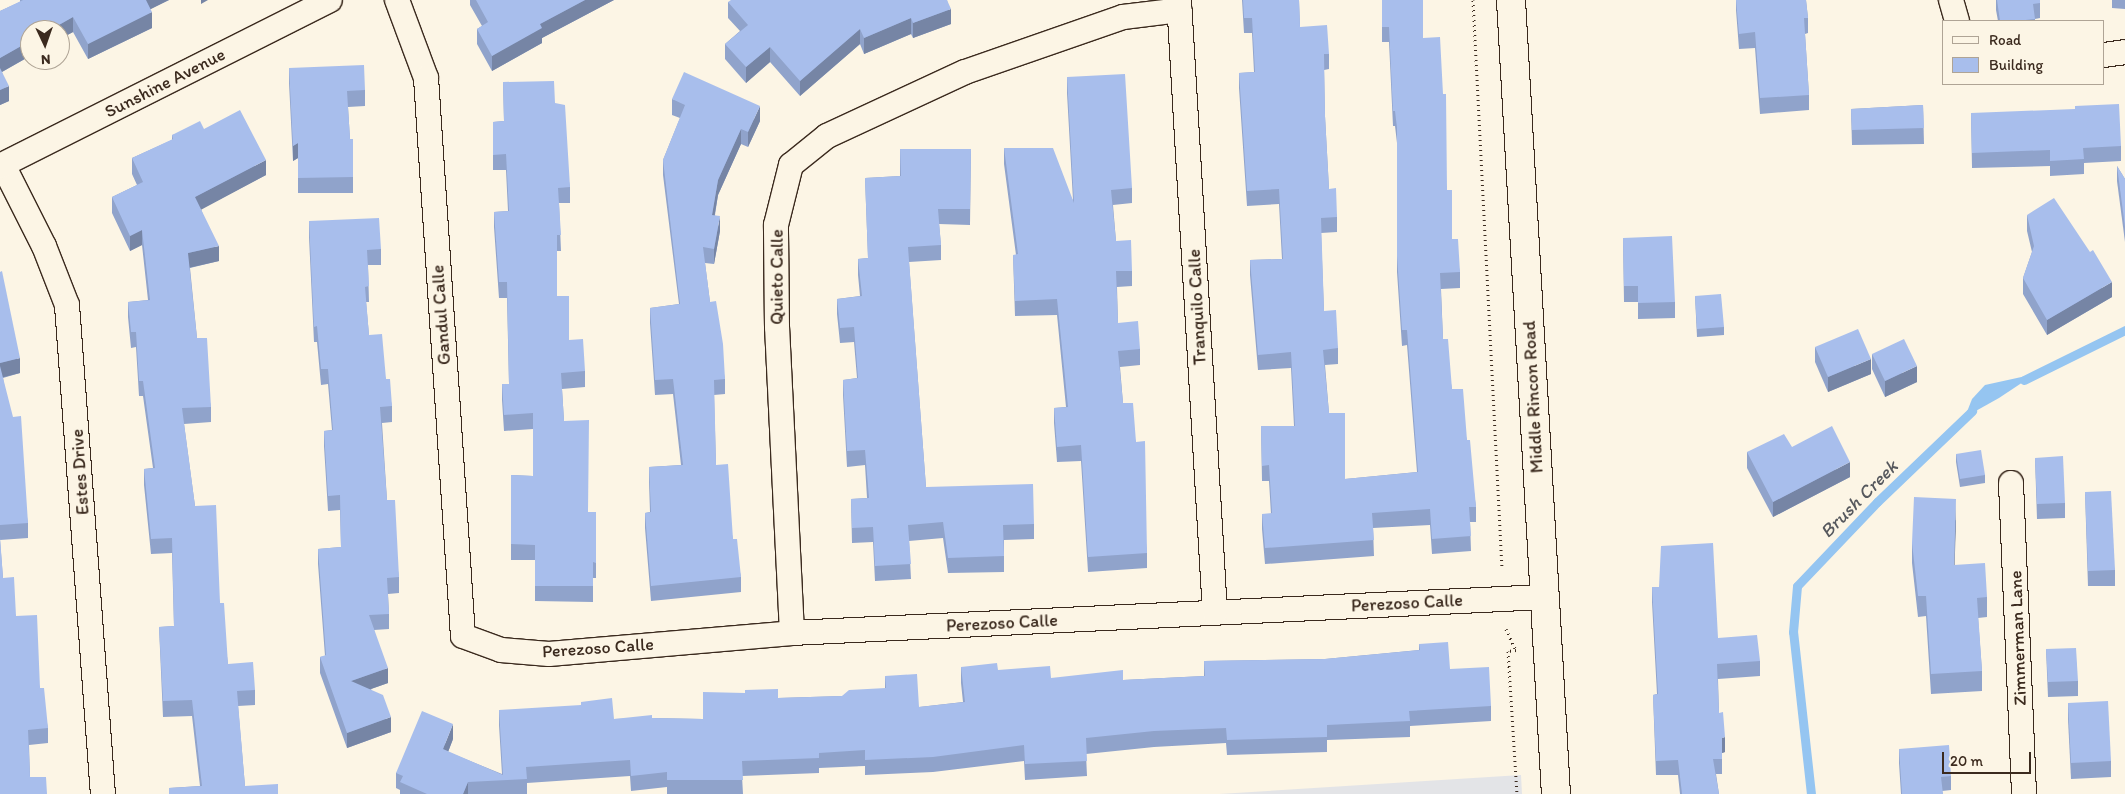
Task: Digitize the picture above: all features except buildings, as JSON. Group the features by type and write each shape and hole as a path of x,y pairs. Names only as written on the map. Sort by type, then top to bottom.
{"street":[{"name":"Sunshine Avenue","path":"1,165 330,0"},
{"name":"Gandul Calle","path":"397,0 426,78 463,636"},
{"name":"Middle Rincon Road","path":"1511,0 1556,794"},
{"path":"1951,0 1957,20"},
{"name":"Tranquilo Calle","path":"1180,5 1215,614"},
{"name":"Quieto Calle","path":"792,633 777,327 776,224 791,165 827,136 965,72 1122,18 1180,5"},
{"path":"2105,55 2125,52"},
{"name":"Estes Drive","path":"1,165 44,246 67,305 103,794"},
{"name":"Zimmerman Lane","path":"2011,483 2024,794"},
{"name":"Perezoso Calle","path":"463,636 501,650 550,654 792,633 1545,597"}],"path":[{"path":"1473,0 1502,569"},
{"path":"1506,629 1516,650 1508,652 1517,794"}],"shaded area":[{"path":"1521,775 1522,794 1219,794"}],"water":[{"path":"2035,374 1999,398 1965,417 1972,399 1985,385"}],"waterway":[{"name":"Brush Creek","path":"2024,380 2125,330"},
{"name":"Brush Creek","path":"1811,794 1793,632 1797,586 1877,502 1972,411"}]}
